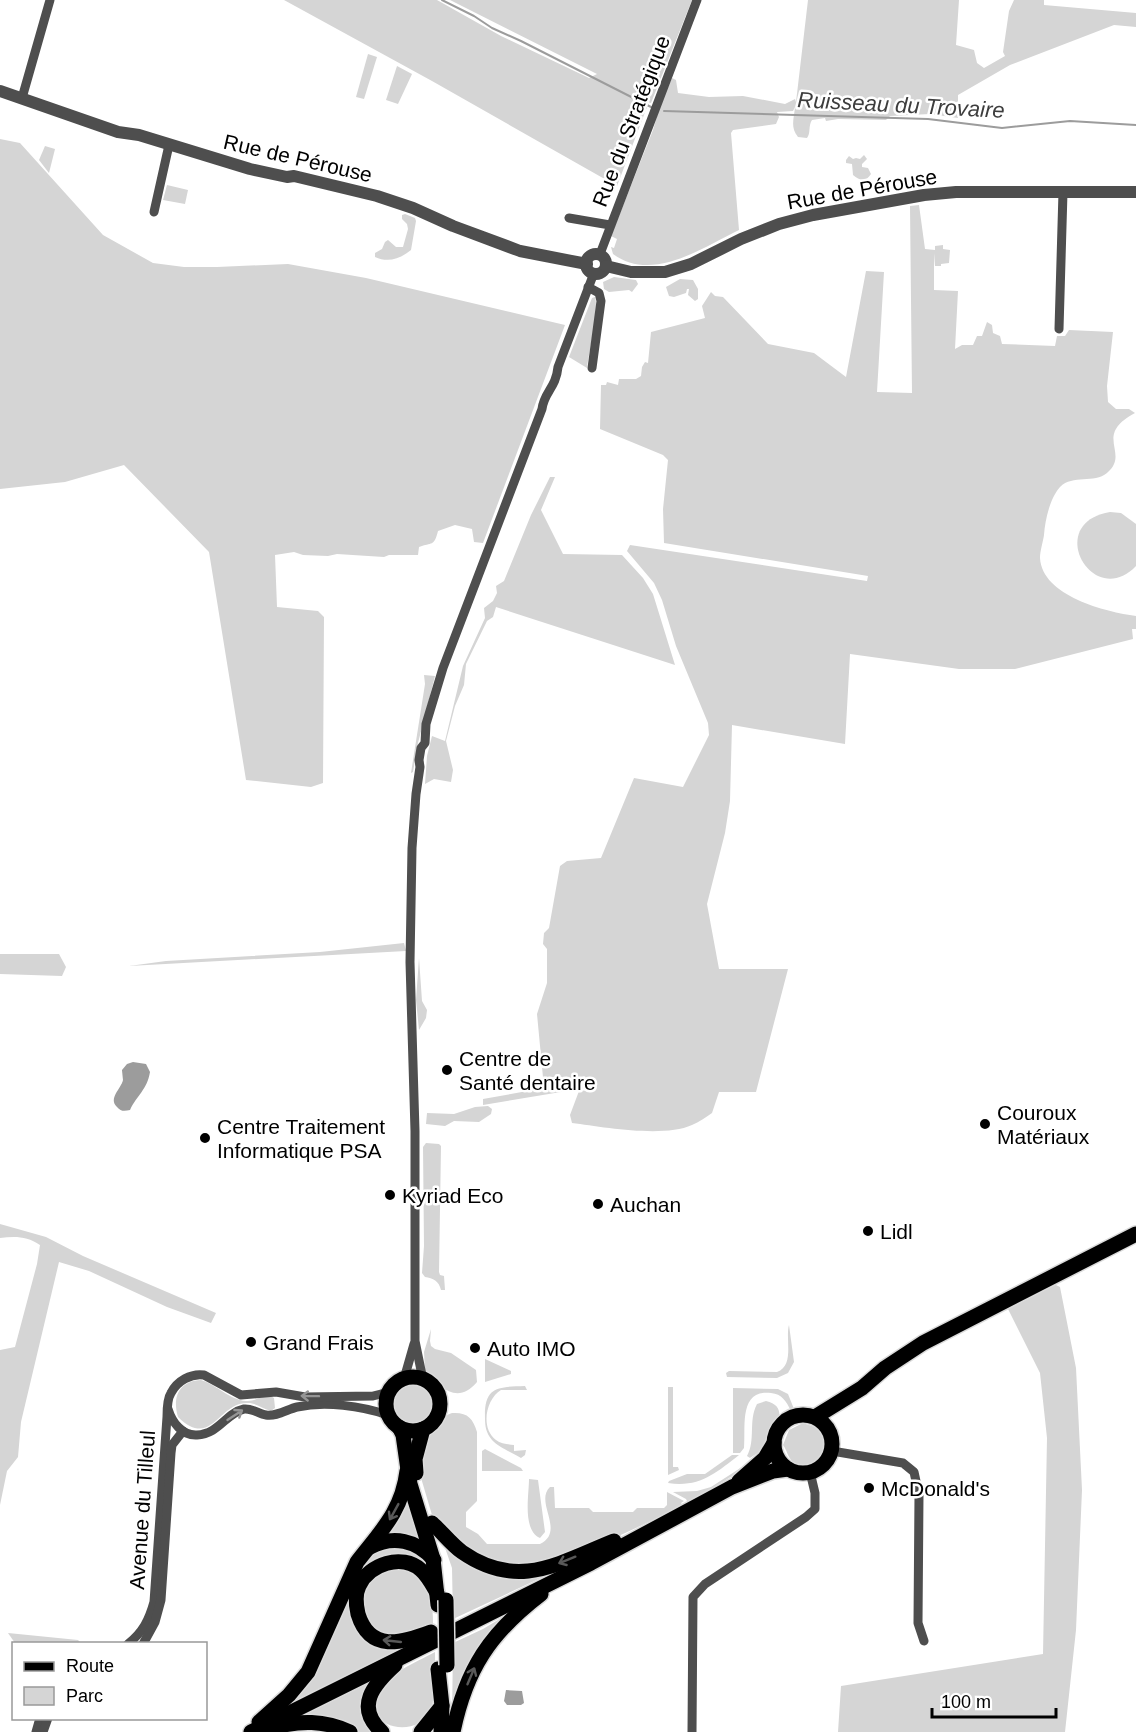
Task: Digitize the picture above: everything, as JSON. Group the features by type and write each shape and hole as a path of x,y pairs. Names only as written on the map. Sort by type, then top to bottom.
{"main road":[{"path":"815,1418 861,1389 900,1358 976,1315 1136,1234"},
{"path":"399,1427 407,1430 423,1429 434,1422 440,1402 435,1389 423,1380 411,1378 398,1382 389,1392 386,1404 388,1415 399,1427 404,1442 407,1472 442,1595"},
{"path":"828,1429 861,1389"},
{"path":"453,1732 471,1674 484,1649 525,1606 546,1590 591,1563 732,1487 773,1471 788,1469 802,1473 824,1465 832,1451 828,1429 815,1418 802,1415 787,1419 780,1426 765,1458 732,1487"},
{"path":"423,1429 415,1460 416,1478 442,1558 441,1732"},
{"path":"774,1443 778,1458 788,1469"},
{"path":"249,1732 289,1695 308,1672 357,1562 370,1548 397,1509 407,1472"},
{"path":"432,1523 461,1551 488,1567 507,1572 526,1573 544,1569 622,1537 661,1524"},
{"path":"370,1548 387,1541 403,1541 426,1550 433,1559"},
{"path":"442,1595 421,1570 410,1563 396,1562 383,1564 363,1579 357,1589 356,1606 361,1621 370,1634 392,1642 403,1642 469,1622"},
{"path":"249,1732 591,1563"},
{"path":"382,1732 370,1718 368,1707 370,1695 378,1681 409,1653"},
{"path":"421,1732 442,1706"},
{"path":"258,1732 302,1722 324,1723 350,1732"}],"street":[{"path":"22,98 50,0"},
{"name":"Rue du Stratégique","path":"600,254 697,0"},
{"name":"Rue de Pérouse","path":"0,91 94,122 98,126 250,169 312,180 377,196 520,251 590,268"},
{"path":"154,212 169,145"},
{"name":"Rue de Pérouse","path":"606,266 631,272 665,273 691,264 741,239 779,224 813,215 895,201 905,197 956,192 1136,192"},
{"path":"1059,329 1063,192"},
{"path":"569,218 610,225"},
{"path":"423,1380 415,1341 415,1131 410,962 412,848 421,748 425,743 426,724 443,668 543,404 557,377 558,367 588,287 591,256 600,254 605,258 606,266 602,271 590,268"},
{"path":"588,287 599,293 601,301 592,368"},
{"path":"404,1379 415,1341"},
{"name":"Avenue du Tilleul","path":"132,1642 147,1623 157,1587 168,1407 170,1393 179,1383 197,1374 204,1375 241,1395 276,1392 306,1397 373,1396 389,1392"},
{"name":"Avenue du Tilleul","path":"168,1407 170,1416 177,1427 196,1435 214,1431 235,1413 245,1409 267,1415 298,1407 328,1406 360,1408 388,1415"},
{"name":"Avenue du Tilleul","path":"144,1642 159,1610 163,1587 172,1445 183,1431"},
{"path":"832,1451 903,1463 914,1472 919,1495 918,1623 924,1641"},
{"path":"692,1732 693,1597 705,1584 815,1509 815,1492 810,1472"}],"green space":[{"path":"284,0 437,0 501,36 589,78 597,74 450,0 692,0 651,103 645,101 643,106 647,107 617,186"},
{"path":"808,0 959,0 956,45 974,50 977,63 984,68 1005,56 1003,52 1009,11 1014,0 1044,0 1044,5 1136,13 1136,27 1114,25 1010,65 958,95 958,118 930,114 890,116 886,120 826,121 825,118 812,120 807,138 798,137 794,130 795,107 793,111 777,112 779,117 776,124 733,130 731,133 739,230 677,260 660,264 644,265 628,262 613,254 611,247 614,248 617,239 611,236 672,78 676,80 678,93 709,97 743,96 785,104 795,99 796,102"},
{"path":"368,54 377,57 364,99 356,97"},
{"path":"397,66 412,74 398,104 386,100"},
{"path":"0,139 20,143 103,235 153,263 184,267 288,264 366,278 565,325 483,543 474,542 472,529 455,525 438,531 434,542 419,547 418,555 384,557 337,554 328,556 303,555 294,552 275,555 277,607 318,611 324,617 323,783 311,787 246,780 209,552 124,465 65,482 0,489"},
{"path":"45,146 55,149 49,173 39,160"},
{"path":"864,155 867,159 862,167 868,168 871,174 863,180 853,175 852,164 846,163 846,160 849,156 853,159 860,159"},
{"path":"167,185 188,190 185,204 163,200"},
{"path":"919,205 925,249 935,250 935,246 943,245 943,249 950,250 949,263 941,264 941,266 935,266 934,253 934,290 958,291 955,349 962,345 973,345 977,336 982,336 987,322 992,325 993,333 1000,336 1002,344 1055,346 1057,336 1065,336 1069,330 1113,332 1107,386 1108,402 1116,409 1129,409 1135,413 1122,421 1116,429 1115,458 1113,466 1107,473 1096,478 1065,483 1056,492 1047,516 1040,558 1043,571 1063,592 1093,606 1136,616 1136,629 1132,629 1133,639 1015,669 959,669 850,654 845,744 732,725 730,801 725,833 707,904 719,969 788,969 756,1092 719,1092 712,1113 692,1125 665,1131 616,1129 572,1123 570,1115 579,1091 591,1090 585,1088 483,1105 483,1099 544,1088 537,1014 547,983 547,949 543,944 544,933 549,928 560,866 567,861 601,858 634,778 683,787 709,735 708,723 676,646 662,600 654,583 627,551 630,545 867,581 868,576 664,543 663,509 668,460 663,455 600,429 601,385 606,385 607,382 618,385 619,379 636,379 641,376 642,367 645,362 648,363 651,332 705,318 702,306 711,292 715,296 723,297 768,344 814,353 846,377 866,271 884,272 877,392 912,393 910,206"},
{"path":"402,215 415,218 416,221 411,250 394,259 385,260 375,257 375,253 382,249 388,240 396,247 403,247 408,229 402,219"},
{"path":"614,277 636,280 638,284 632,292 629,290 609,292 604,289 603,282"},
{"path":"680,279 693,280 698,289 698,299 695,301 688,295 689,289 686,293 674,297 669,296 666,287"},
{"path":"595,297 595,320 587,368 569,357 592,298"},
{"path":"550,477 555,477 541,510 563,554 622,555 643,578 653,594 675,665 496,607 493,617 487,621 466,664 464,685 455,706 446,741 453,770 451,782 434,779 425,784 427,756 432,736 445,741 463,666 485,618 484,608 493,601 497,593 496,586 504,581 531,515"},
{"path":"1110,512 1121,513 1136,524 1136,566 1120,577 1104,578 1091,572 1082,560 1077,546 1080,531 1090,519"},
{"path":"424,675 435,676 411,773 425,684"},
{"path":"404,943 406,951 129,966 166,961 320,952"},
{"path":"0,954 59,954 66,967 62,976 0,974"},
{"path":"419,958 422,1001 427,1010 426,1018 419,1030 416,1000"},
{"path":"488,1106 492,1109 491,1114 479,1122 454,1121 445,1126 426,1124 427,1113 454,1114 475,1107"},
{"path":"426,1143 441,1146 439,1272 444,1276 445,1290 441,1290 437,1282 425,1277 422,1273 423,1147"},
{"path":"0,1224 46,1237 83,1256 216,1313 211,1323 167,1307 89,1271 59,1262 21,1422 18,1457 7,1471 0,1505 0,1350 15,1347 40,1245 21,1237 0,1238"},
{"path":"1054,1284 1060,1287 1076,1368 1082,1490 1076,1630 1065,1732 838,1732 841,1686 1043,1654 1047,1438 1040,1373 1007,1307"},
{"path":"789,1325 794,1362 788,1373 777,1378 727,1377 726,1373 729,1371 777,1372 783,1369 788,1358"},
{"path":"431,1329 431,1346 451,1353 476,1370 477,1382 470,1389 463,1392 450,1392 425,1371 424,1352"},
{"path":"485,1359 511,1371 511,1374 485,1382"},
{"path":"201,1380 240,1400 250,1401 270,1396 274,1398 275,1408 271,1411 251,1403 238,1405 229,1409 207,1427 199,1429 190,1426 178,1417 177,1397 179,1391 187,1383"},
{"path":"413,1385 426,1391 432,1404 426,1417 413,1423 400,1417 394,1404 400,1391"},
{"path":"525,1386 527,1390 501,1390 492,1400 487,1414 491,1435 500,1442 514,1445 514,1451 526,1450 525,1455 521,1458 495,1443 490,1437 486,1427 485,1407 494,1390"},
{"path":"668,1387 673,1387 673,1467 678,1467 679,1470 668,1475"},
{"path":"733,1388 778,1389 788,1394 794,1409 791,1411 783,1399 775,1394 760,1393 753,1397 746,1411 744,1448 740,1453 733,1453"},
{"path":"766,1401 774,1404 778,1410 778,1424 763,1453 750,1458 747,1456 751,1444 754,1410 757,1404"},
{"path":"452,1413 469,1417 477,1432 477,1501 466,1512 466,1527 478,1534 487,1544 540,1544 547,1538 550,1524 545,1500 550,1487 554,1487 555,1508 589,1508 593,1512 633,1512 637,1508 664,1508 667,1505 667,1492 684,1501 681,1503 683,1506 550,1564 531,1568 479,1559 432,1515 419,1471 428,1434"},
{"path":"803,1423 818,1428 826,1441 824,1453 820,1458 811,1465 805,1466 793,1462 783,1445 789,1430"},
{"path":"485,1449 523,1471 482,1471 482,1451"},
{"path":"732,1455 739,1455 707,1478 689,1483 668,1483 687,1474 705,1474"},
{"path":"759,1456 752,1464 688,1503 686,1499 673,1492 697,1491 711,1487"},
{"path":"529,1479 538,1480 545,1532 540,1538 534,1534 529,1520"},
{"path":"408,1495 425,1541 385,1534"},
{"path":"441,1536 487,1571 573,1563 453,1619 452,1568"},
{"path":"394,1544 422,1551 431,1573 376,1565 353,1610 395,1647 396,1651 288,1705 351,1582 375,1549"},
{"path":"401,1569 410,1572 423,1584 428,1591 432,1608 433,1627 407,1637 390,1636 377,1629 368,1619 363,1607 364,1594 370,1582 382,1574"},
{"path":"516,1609 452,1720 453,1643 483,1629"},
{"path":"8,1633 80,1642 14,1642"},
{"path":"435,1652 434,1697 430,1712 425,1719 403,1727 387,1724 380,1719 376,1713 374,1701 381,1687 402,1669"},
{"path":"376,1677 374,1732 358,1732 342,1724 302,1716 308,1710"}],"shaded area":[{"path":"133,1062 146,1064 150,1072 144,1088 130,1110 125,1111 119,1109 115,1104 114,1097 123,1080 122,1070 127,1064"},
{"path":"506,1690 522,1691 524,1703 507,1705 504,1701"}],"waterway":[{"name":"Ruisseau du Trovaire","path":"442,0 492,28 651,107"},
{"name":"Ruisseau du Trovaire","path":"664,111 928,119 1002,128 1070,121 1136,125"}],"place":[{"name":"Centre de Santé dentaire","path":"447,1070"},
{"name":"Couroux Matériaux","path":"985,1124"},
{"name":"Centre Traitement Informatique PSA","path":"205,1138"},
{"name":"Kyriad Eco","path":"390,1195"},
{"name":"Auchan","path":"598,1204"},
{"name":"Lidl","path":"868,1231"},
{"name":"Grand Frais","path":"251,1342"},
{"name":"Auto IMO","path":"475,1348"},
{"name":"McDonald's","path":"869,1488"}]}
